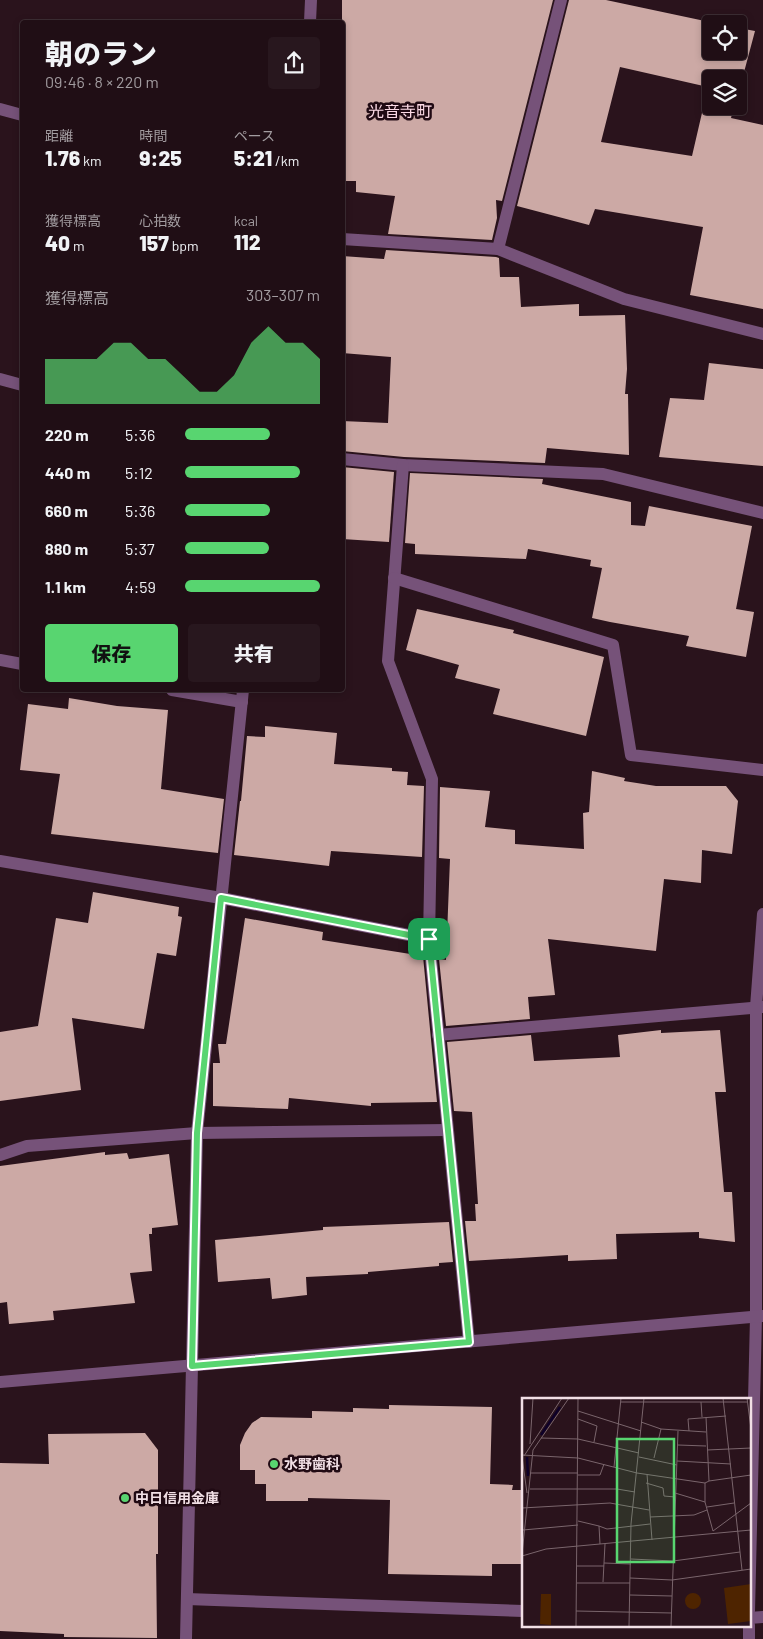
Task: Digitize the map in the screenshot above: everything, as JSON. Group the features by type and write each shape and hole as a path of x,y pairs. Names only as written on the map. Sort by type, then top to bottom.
{"street":[{"path":"310,20 311,0"},
{"path":"498,249 561,0"},
{"path":"0,109 20,114"},
{"path":"345,239 498,249 624,299 763,334"},
{"path":"0,379 20,384"},
{"path":"345,459 403,465 603,474 763,513"},
{"path":"403,465 388,662 432,779 429,939 469,1342"},
{"path":"394,578 612,645 631,756 763,770"},
{"path":"0,660 20,664"},
{"path":"186,1639 197,1133 242,696 195,692"},
{"path":"0,861 221,898 429,939"},
{"path":"750,1584 760,1316 759,1007 763,914"},
{"path":"438,1036 759,1007"},
{"path":"0,1155 28,1146 197,1133 447,1130"},
{"path":"0,1382 760,1316"},
{"path":"187,1599 522,1610"},
{"path":"750,1618 763,1617"},
{"path":"749,1626 749,1639"}],"building":[{"path":"342,0 553,0 502,201 496,200 497,218 492,240 388,234 395,196 356,192 356,181 345,181 345,20 342,20"},
{"path":"569,0 606,0 702,20 702,60 747,60 747,30 755,31 745,70 702,70 702,86 620,67 601,142 692,156 702,113 702,115 732,115 731,118 763,125 763,309 690,295 703,227 595,209 589,225 517,206"},
{"path":"386,250 496,257 499,258 500,277 519,277 521,307 579,304 579,316 625,315 627,369 625,394 628,394 629,455 547,448 545,463 404,457 345,451 345,421 388,423 391,357 345,353 345,256 384,259"},
{"path":"709,363 763,369 763,466 659,457 670,398 704,400"},
{"path":"345,467 394,472 389,542 345,539"},
{"path":"410,473 543,479 542,484 631,502 631,525 645,526 649,506 752,526 736,609 754,612 746,657 686,646 689,636 592,618 602,568 590,566 591,560 528,549 526,559 415,554 415,544 405,543"},
{"path":"417,609 514,630 513,633 604,657 586,736 493,714 500,689 455,678 459,665 406,650"},
{"path":"69,698 117,706 168,710 161,789 224,799 218,853 51,834 60,774 20,770 28,704 68,709"},
{"path":"265,726 337,733 334,764 392,768 392,771 408,772 407,785 424,786 422,857 331,851 329,866 234,855 247,736 265,737"},
{"path":"592,771 625,778 624,781 656,786 726,786 738,801 732,854 702,850 701,883 664,879 656,951 548,939 555,995 528,997 530,1019 446,1026 439,959 446,960 450,859 439,858 440,787 490,791 485,827 515,830 515,844 584,849 583,813 589,812"},
{"path":"93,892 179,907 178,916 182,917 176,956 157,953 144,1029 72,1018 81,1090 0,1101 0,1032 38,1026 56,918 88,923"},
{"path":"245,918 323,932 322,940 423,956 437,1102 371,1103 371,1106 289,1098 288,1109 213,1106 213,1063 220,1063 218,1044 226,1044"},
{"path":"661,1030 661,1033 720,1030 726,1092 715,1092 724,1192 732,1192 735,1242 699,1238 699,1232 616,1234 617,1259 568,1261 568,1255 469,1261 465,1221 476,1221 475,1204 478,1204 472,1112 454,1111 447,1042 531,1035 534,1061 620,1057 618,1035"},
{"path":"105,1152 105,1155 127,1153 129,1159 169,1154 178,1225 152,1228 152,1234 149,1234 152,1271 130,1273 135,1303 53,1311 54,1320 9,1324 7,1302 0,1303 0,1166"},
{"path":"449,1222 453,1262 439,1263 439,1266 368,1272 368,1274 306,1277 307,1295 272,1299 270,1278 218,1282 215,1240 323,1230 323,1227"},
{"path":"389,1405 492,1407 490,1484 513,1485 512,1490 522,1490 522,1564 492,1564 492,1576 388,1574 390,1500 308,1498 308,1501 266,1501 266,1484 255,1484 255,1470 240,1470 240,1445 252,1423 261,1417 312,1418 312,1411 353,1412 353,1408 389,1409"},
{"path":"145,1433 158,1450 157,1638 64,1637 64,1634 0,1631 0,1463 49,1464 48,1434"}],"place":[{"name":"水野歯科","path":"274,1464"},
{"name":"中日信用金庫","path":"125,1498"}],"district":[{"name":"光音寺町","path":"400,111"}],"route":[{"path":"221,898 429,939 469,1342 192,1366 197,1133 221,898"}]}
